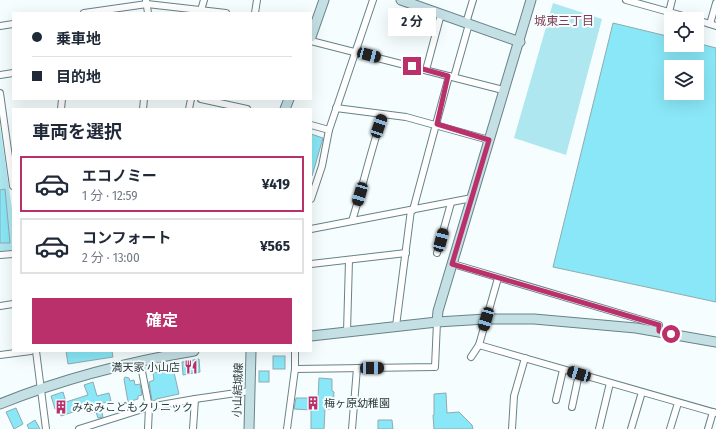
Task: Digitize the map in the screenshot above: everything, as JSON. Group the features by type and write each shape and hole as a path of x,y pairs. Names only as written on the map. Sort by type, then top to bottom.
{"street":[{"path":"201,10 204,0"},
{"path":"255,12 257,0"},
{"path":"312,34 324,0"},
{"path":"312,196 322,166 329,130 373,0"},
{"path":"401,0 417,3 441,14 520,42"},
{"path":"396,326 412,210 468,23 473,0"},
{"path":"295,369 435,367 438,310 503,90 520,42 531,0"},
{"path":"626,0 669,12 672,0"},
{"path":"147,2 148,12"},
{"path":"97,12 122,10 147,2 210,12"},
{"path":"713,25 716,3"},
{"path":"426,70 441,14"},
{"path":"0,26 12,24"},
{"path":"312,41 503,90"},
{"path":"0,75 12,73"},
{"path":"0,93 11,153 12,170"},
{"path":"204,100 235,108"},
{"path":"336,108 406,117 437,124 489,140"},
{"path":"352,221 372,154 375,137 383,115"},
{"path":"312,125 329,130"},
{"path":"312,228 472,198"},
{"path":"437,253 451,203"},
{"path":"312,264 406,253"},
{"path":"0,255 12,254"},
{"path":"347,332 349,260"},
{"path":"452,264 659,325 659,331"},
{"path":"471,357 479,345 498,278"},
{"path":"0,306 12,304"},
{"path":"312,336 437,322 486,319 534,319 659,331 716,342"},
{"path":"479,345 678,403 714,412 708,429"},
{"path":"0,355 23,352"},
{"path":"36,352 46,429"},
{"path":"0,404 41,389 163,353 178,352"},
{"name":"小山結城線","path":"248,429 251,352"},
{"path":"287,429 295,369 295,352"},
{"path":"512,429 514,396 525,358"},
{"path":"140,361 149,407 148,429"},
{"path":"352,429 357,368"},
{"path":"556,400 563,370"},
{"path":"572,407 579,374"},
{"path":"599,429 610,383"},
{"path":"78,429 97,426 149,407 250,391"},
{"path":"631,429 642,392"},
{"path":"193,429 195,399"},
{"path":"670,429 678,403"}],"shaded area":[{"path":"553,3 602,19 566,155 514,138"},
{"path":"0,126 12,209 12,250 0,251"}],"building":[{"path":"613,23 664,35 664,52 704,52 704,45 716,48 716,302 553,267"},
{"path":"312,134 323,138 312,176"},
{"path":"5,189 10,243 0,243 0,190"},
{"path":"66,352 112,352 113,357 68,364"},
{"path":"273,356 285,356 285,369 273,369"},
{"name":"満天家 小山店","path":"199,359 200,372 183,375 182,362"},
{"path":"173,368 179,394 152,401 149,382 154,380 153,373"},
{"path":"259,371 269,371 269,382 259,382"},
{"path":"125,377 129,378 130,381 134,380 135,385 140,384 142,395 138,396 138,399 128,402 124,379"},
{"name":"梅ヶ原幼稚園","path":"319,378 332,379 332,391 334,392 333,409 325,409 324,429 311,429 311,410 294,409 296,398 318,398"},
{"path":"93,382 97,396 109,393 111,401 100,404 103,417 98,418 96,412 90,413 88,407 61,416 59,410 55,409 51,396 63,392 66,402 88,395 84,385"},
{"path":"446,393 447,413 459,412 472,425 473,429 434,429 434,394"},
{"path":"16,408 23,424 14,429 6,412"},
{"path":"35,420 40,429 29,429 27,425"},
{"path":"378,420 392,420 393,429 378,429"}],"place":[{"name":"満天家 小山店","path":"191,367"},
{"name":"梅ヶ原幼稚園","path":"313,403"},
{"name":"みなみこどもクリニック","path":"61,407"}],"district":[{"name":"城東三丁目","path":"564,21"}],"route":[{"path":"412,66 448,76 437,124 489,140 452,264 659,325 659,331 671,334"}]}
